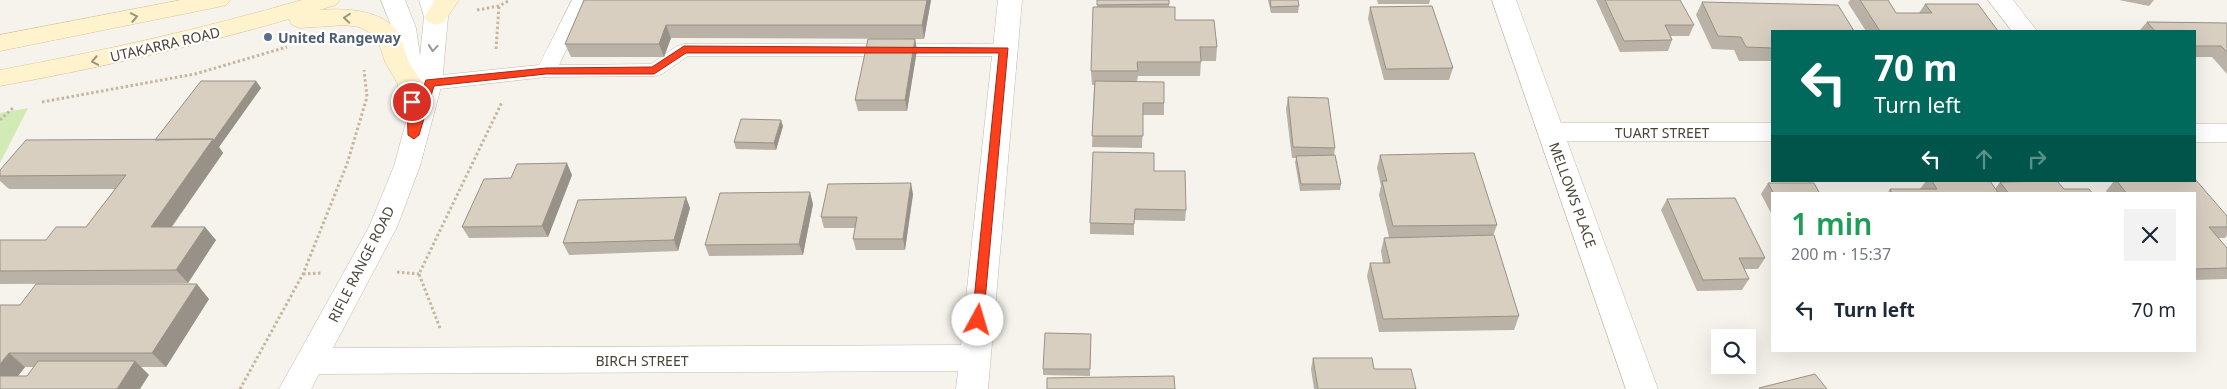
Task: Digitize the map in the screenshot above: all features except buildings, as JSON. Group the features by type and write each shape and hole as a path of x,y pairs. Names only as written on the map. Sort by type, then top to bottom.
{"main road":[{"path":"0,42 218,0"},
{"name":"UTAKARRA ROAD","path":"0,78 116,56 217,32 328,0"},
{"path":"217,32 318,17 352,17 376,26 387,34 397,61 420,84"}],"street":[{"name":"RIFLE RANGE ROAD","path":"393,0 404,28 420,84"},
{"path":"972,389 1010,0"},
{"name":"MELLOWS PLACE","path":"1504,0 1642,389"},
{"path":"2000,0 2024,30"},
{"name":"RIFLE RANGE ROAD","path":"295,389 383,227 407,166 414,135 420,84 438,6"},
{"name":"TUART STREET","path":"1551,132 1771,132"},
{"path":"2196,132 2227,132"},
{"name":"BIRCH STREET","path":"310,361 974,358"}],"lane":[{"path":"546,71 580,0"},
{"path":"420,84 546,71 654,70 684,50 1005,50"}],"path":[{"path":"476,11 499,6 510,0"},
{"path":"496,52 499,6"},
{"path":"33,103 195,74 289,46"},
{"path":"240,389 304,274 348,164 367,97 364,68"},
{"path":"442,332 419,274 504,98"},
{"path":"7,108 24,105"},
{"path":"0,120 14,107"},
{"path":"395,272 419,274"}],"green space":[{"path":"28,108 0,163 0,113"}],"place":[{"name":"United Rangeway","path":"268,37"}],"route":[{"path":"412,102 414,135 430,83 546,71 654,70 684,50 1005,50 978,320"}]}
